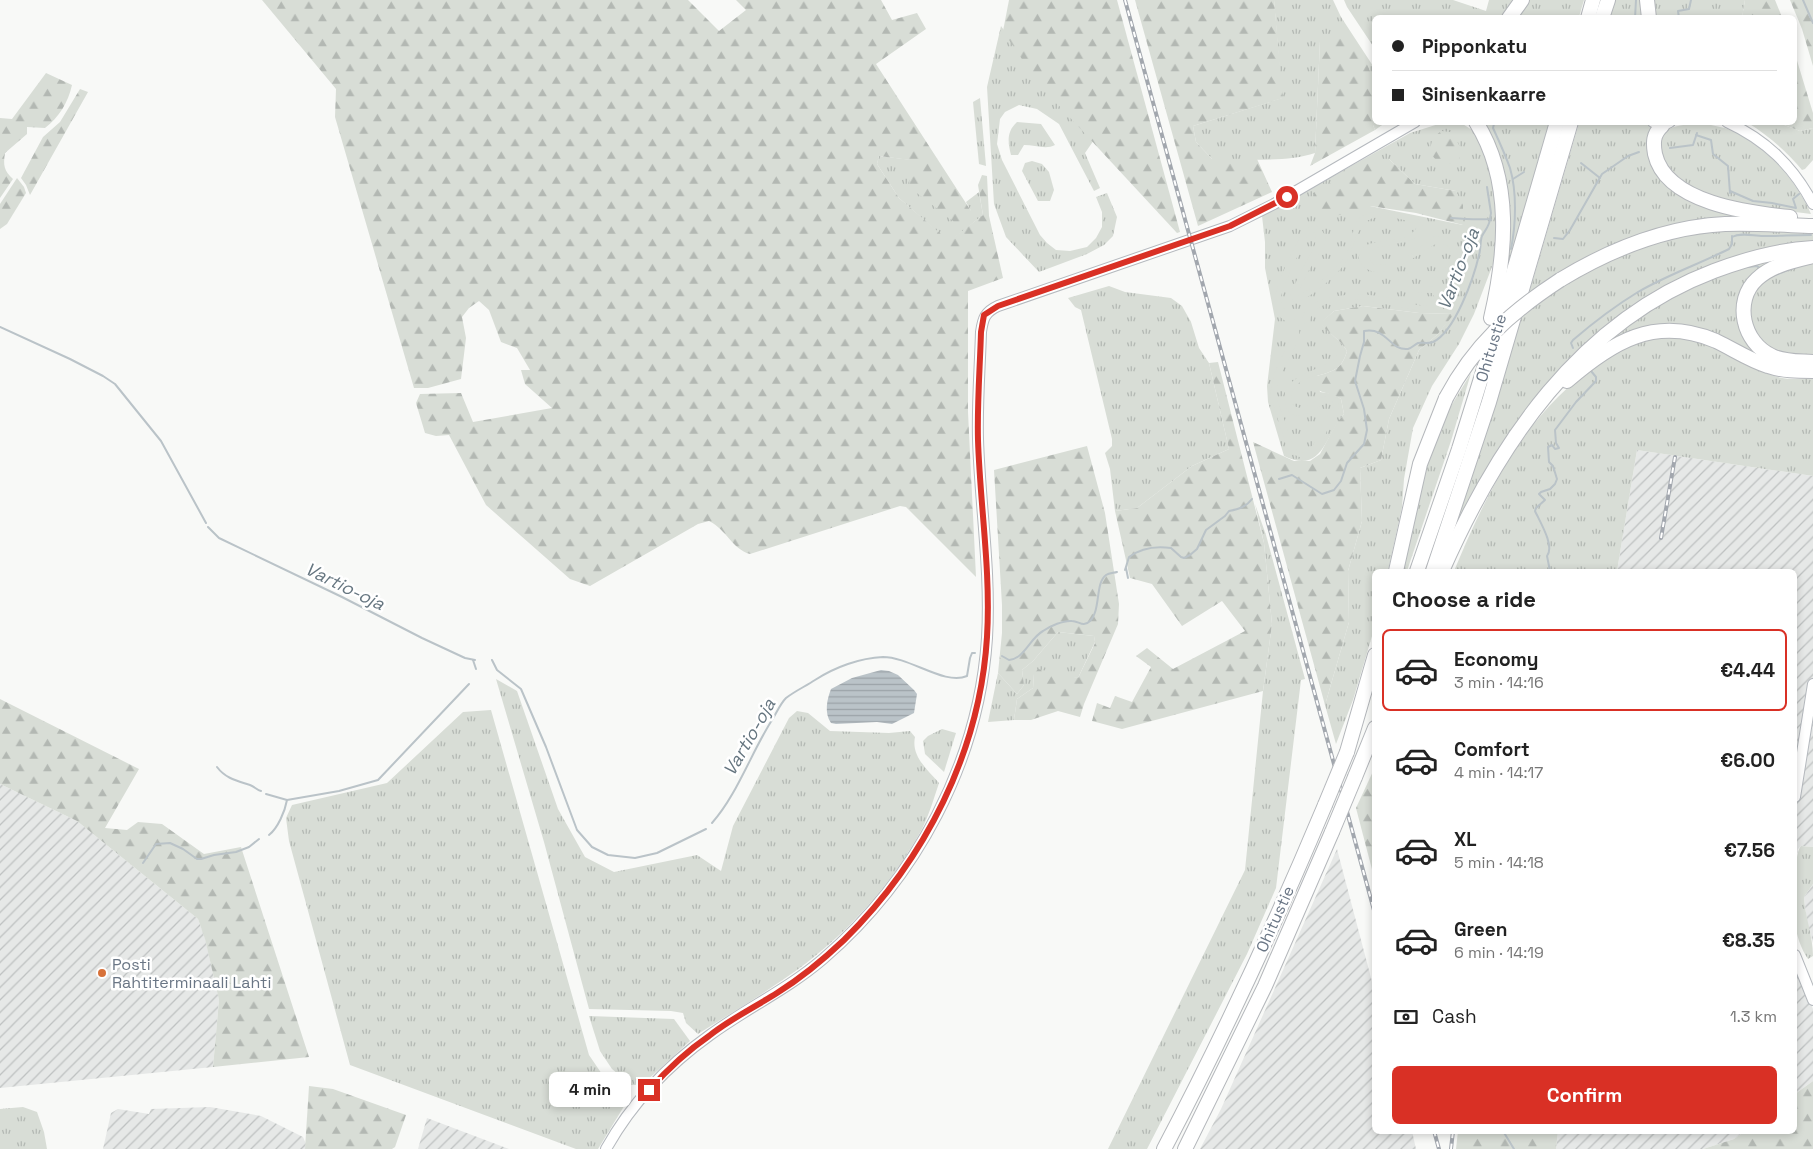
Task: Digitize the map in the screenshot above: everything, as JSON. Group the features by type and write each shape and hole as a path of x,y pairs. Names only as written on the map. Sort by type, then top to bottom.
{"highway":[{"path":"1511,15 1522,0"},
{"path":"1589,15 1593,0"},
{"path":"1603,15 1608,0"},
{"path":"1647,0 1649,15"},
{"path":"1460,449 1496,299 1504,235 1498,180 1487,143 1478,125"},
{"name":"Ohitustie","path":"1418,569 1460,449 1556,125"},
{"name":"Ohitustie","path":"1434,569 1489,402 1570,125"},
{"path":"1660,125 1655,136 1655,155 1665,174 1678,186 1696,196 1729,207 1760,213 1813,219"},
{"path":"1396,569 1414,486 1446,398 1463,368 1483,343 1529,300 1610,252 1638,241 1667,233 1724,224 1813,226"},
{"path":"1443,569 1495,468 1538,406 1571,366 1612,328 1656,298 1710,272 1766,254 1813,248"},
{"path":"1813,256 1791,261 1763,274 1750,289 1744,309 1746,328 1753,341 1765,353 1784,360 1813,362"},
{"path":"1538,406 1594,359 1614,346 1633,337 1659,332 1688,332 1702,336 1766,366 1780,370 1813,371"},
{"path":"1347,752 1372,665"},
{"name":"Ohitustie","path":"1164,1149 1249,978 1372,692"},
{"name":"Ohitustie","path":"1185,1149 1265,986 1372,735"}],"street":[{"path":"606,1149 640,1099 685,1055 708,1036 779,992 805,973 843,941 869,915 912,858 928,833 952,784 978,702 984,671 987,639 987,576 978,439 981,341 984,315 998,306 1230,226 1274,204 1412,125"},
{"path":"1733,125 1770,148 1786,164 1811,200"},
{"path":"1797,785 1813,684"},
{"path":"1797,959 1813,1000"}],"shaded area":[{"path":"1637,450 1813,476 1813,847 1801,846 1797,854 1797,569 1617,569"},
{"path":"881,670 898,675 914,690 917,694 914,713 892,724 877,722 831,723 827,715 827,702 831,689 852,678"},
{"path":"0,784 77,821 198,919 205,938 219,1000 213,1067 0,1088"},
{"path":"1337,849 1372,982 1372,1134 1413,1134 1416,1149 1200,1149 1221,1109"},
{"path":"1813,884 1813,943 1807,922 1804,897"},
{"path":"1797,970 1813,1009 1813,1081 1797,1093"},
{"path":"210,1107 261,1116 303,1137 306,1144 305,1149 103,1149 111,1113 118,1109 149,1114 151,1109"},
{"path":"427,1118 509,1149 418,1149"},
{"path":"1558,1134 1741,1134 1734,1139 1703,1149 1556,1149"}],"green space":[{"path":"262,0 688,0 719,31 746,10 736,0 881,0 892,20 917,13 926,29 876,64 971,211 957,224 909,187 910,160 879,156 877,164 899,198 949,241 983,215 978,185 982,175 987,176 989,216 1003,278 968,291 968,412 976,577 906,507 900,506 750,554 734,544 720,529 709,521 698,524 590,586 570,579 486,505 449,435 436,436 425,433 416,403 420,394 461,393 473,422 552,408 525,384 521,370 530,370 517,348 501,342 489,310 479,301 469,308 462,317 466,338 461,379 428,388 414,388 335,117 336,89"},
{"path":"1009,0 1117,0 1180,232 1177,233 1038,83 1003,31"},
{"path":"1135,0 1274,0 1283,98 1193,126 1196,142 1212,159 1257,159 1272,192 1198,226"},
{"path":"1274,0 1333,0 1341,17 1372,64 1372,80 1320,41 1315,153 1278,159 1212,159 1196,142 1193,126 1282,98"},
{"path":"1344,0 1453,0 1486,11 1489,0 1514,0 1503,15 1372,15 1372,44"},
{"path":"1526,0 1584,0 1580,15 1515,15"},
{"path":"1615,0 1644,0 1645,15 1611,15"},
{"path":"1653,0 1745,0 1742,15 1654,15"},
{"path":"1745,0 1775,0 1781,15 1742,15"},
{"path":"1790,0 1813,0 1813,66 1802,29"},
{"path":"1001,26 1039,80 1094,140 1085,153 1100,188 1094,191 1059,124 1037,109 1019,105 1005,112 1000,119 997,144 1002,160 1040,235 1056,250 1070,251 1087,247 1096,238 1102,227 1102,212 1096,197 1107,193 1117,217 1113,236 1104,245 1087,254 1039,272 1006,237 994,204 987,87"},
{"path":"1340,30 1360,48 1372,76 1372,125 1375,130 1310,166 1315,153 1320,41"},
{"path":"1797,61 1813,113 1813,128 1800,131 1784,125 1797,125"},
{"path":"46,73 72,85 68,98 59,114 50,124 45,128 27,127 27,134 5,153 5,168 13,179 0,198 0,118 12,119"},
{"path":"80,89 88,92 30,195 21,178 43,137 60,122"},
{"path":"980,98 986,166 979,164 973,102"},
{"path":"1017,122 1041,124 1055,145 1044,147 1024,145 1018,155 1011,155 1009,134"},
{"path":"1373,125 1382,125 1375,130"},
{"path":"1435,125 1464,125 1477,133 1488,162 1498,215 1498,251 1474,314 1459,344 1432,386 1413,428 1404,479 1402,507 1388,569 1372,569 1372,636 1353,700 1336,744 1325,705 1349,622 1348,571 1362,521 1360,468 1381,460 1389,419 1419,350 1437,335 1453,314 1419,313 1363,306 1334,311 1321,323 1347,351 1340,366 1328,373 1317,376 1320,392 1334,394 1341,399 1344,414 1327,442 1315,457 1307,461 1297,461 1284,456 1268,402 1267,386 1275,319 1265,268 1262,216 1410,133","holes":["1389,159 1415,184 1456,191 1463,225 1370,206"]},
{"path":"1483,125 1548,125 1504,279 1506,258"},
{"path":"1578,125 1648,125 1651,127 1649,147 1661,179 1762,217 1730,216 1694,220 1644,233 1619,242 1572,265 1529,293"},
{"path":"1712,125 1731,130 1743,136 1767,154 1788,176 1805,201 1811,214 1754,207 1734,202 1697,190 1681,180 1669,167 1661,150 1662,136 1667,130 1675,127"},
{"path":"1751,125 1784,125 1800,131 1813,128 1813,160 1802,170 1790,156"},
{"path":"1442,131 1450,132 1458,143 1461,154 1458,163 1443,163 1434,158 1432,154 1432,141"},
{"path":"879,156 912,160 971,211 966,202 979,192 983,215 949,242 899,198 877,164"},
{"path":"1389,159 1415,184 1456,191 1463,205 1463,225 1416,213 1370,206 1329,218 1318,213 1313,193 1374,160"},
{"path":"1032,161 1042,164 1049,172 1054,190 1050,201 1038,201 1022,171 1025,163"},
{"path":"17,178 26,193 7,224 0,229 0,204"},
{"path":"1382,211 1416,217 1422,226 1423,232 1418,237 1410,240 1374,249 1369,254 1373,264 1391,264 1399,261 1435,236 1447,237 1454,242 1458,256 1457,261 1453,270 1445,275 1430,278 1411,278 1406,283 1409,286 1434,287 1441,293 1442,299 1436,306 1426,310 1356,299 1343,299 1330,302 1313,313 1310,318 1311,325 1340,344 1345,353 1343,359 1336,367 1306,379 1295,387 1292,394 1291,402 1296,407 1301,408 1325,397 1332,396 1339,399 1337,411 1318,453 1309,458 1303,458 1287,448 1270,395 1274,374 1290,339 1290,325 1279,316 1275,308 1276,291 1305,228 1316,225 1325,235 1325,240 1322,250 1310,268 1297,294 1298,296 1322,280 1339,265 1348,250 1357,222 1361,217 1369,213","holes":["1390,217 1409,221 1417,227 1413,232 1407,236 1364,246 1359,254 1359,260 1367,269 1375,272 1384,272 1404,264 1438,243 1444,244 1451,250 1452,255 1449,264 1445,268 1441,271 1412,272 1398,281 1400,287 1406,292 1432,293 1435,298 1429,305 1420,305 1395,299 1355,294 1325,299 1313,303 1306,309 1303,316 1305,326 1309,331 1332,346 1337,357 1295,379 1285,392 1287,409 1290,413 1296,415 1306,414 1327,402 1332,401 1334,406 1322,424 1313,445 1304,453 1300,452 1291,440 1279,404 1277,387 1299,335 1298,324 1282,306 1281,300 1287,280 1305,240 1310,233 1315,232 1314,248 1290,295 1295,303 1317,291 1339,271 1348,259 1363,225 1369,219"]},
{"path":"1738,228 1813,231 1813,243 1805,243 1628,310 1597,334 1561,369 1516,424 1452,537 1522,314 1582,272 1624,252 1667,238 1704,231"},
{"path":"1781,258 1767,264 1741,325 1795,368 1665,327 1587,359 1641,312 1726,271"},
{"path":"1813,261 1813,356 1780,355 1764,345 1753,330 1750,321 1749,303 1757,287 1770,277"},
{"path":"1109,286 1125,292 1171,298 1182,306 1191,322 1199,348 1209,363 1229,449 1192,466 1137,508 1115,511 1110,469 1105,453 1112,446 1112,439 1081,310 1075,307 1068,298"},
{"path":"1363,306 1419,313 1454,314 1437,335 1419,350 1389,419 1381,460 1360,468 1362,521 1348,571 1349,622 1325,705 1253,442 1294,461 1310,461 1320,454 1336,424 1344,414 1341,399 1315,388 1317,376 1328,373 1340,366 1347,351 1320,323 1334,311"},
{"path":"1658,337 1699,340 1766,373 1794,379 1813,378 1813,476 1637,450 1617,569 1455,569 1495,483 1530,429 1574,382 1616,351"},
{"path":"1218,362 1264,543 1272,624 1263,691 1122,729 1092,721 1097,703 1110,708 1115,696 1132,702 1151,667 1136,656 1147,648 1173,669 1245,631 1222,601 1182,626 1152,584 1130,578 1115,511 1137,508 1192,466 1229,449 1209,363"},
{"path":"1471,373 1451,441 1408,569 1401,569 1434,434"},
{"path":"1087,446 1105,513 1119,604 1118,624 1080,717 1058,711 1031,720 1014,720 1017,699 1033,688 1034,674 1038,669 1078,678 1095,643 1094,636 1058,632 1033,661 1022,670 1024,685 1017,694 998,673 1002,633 1002,605 994,470"},
{"path":"1255,504 1266,535 1305,679 1301,680 1276,888 1247,954 1147,1149 1108,1149 1245,870 1263,691 1272,624 1264,543"},
{"path":"1058,632 1094,636 1095,642 1078,678 1034,674 1033,688 1017,699 1014,720 988,722 998,673 1017,694 1024,685 1022,670 1033,661"},
{"path":"496,679 517,691 558,809 585,857 614,872 697,855 721,871 733,826 789,718 797,711 808,713 830,731 889,733 910,731 915,737 915,750 921,762 939,783 922,829 910,850 867,907 816,956 760,995 698,1034 686,1023 683,1013 589,1009 544,842"},
{"path":"0,699 139,769 105,828 127,830 138,822 162,824 204,854 241,847 309,1057 213,1067 219,1000 205,939 198,919 77,821 0,784"},
{"path":"491,710 589,1055 606,1080 625,1097 626,1103 598,1149 576,1149 350,1065 289,841 286,818 292,805 387,783 463,712"},
{"path":"942,729 956,733 944,772 925,754 923,741 928,736"},
{"path":"1372,773 1372,869 1356,808"},
{"path":"1801,846 1813,847 1813,884 1804,897 1813,949 1813,956 1808,959 1797,935 1798,851"},
{"path":"589,1016 674,1019 690,1041 642,1085 631,1085 612,1069 600,1051"},
{"path":"1813,1081 1813,1149 1703,1149 1734,1139 1741,1134 1797,1134 1797,1093"},
{"path":"309,1086 333,1089 406,1115 395,1147 392,1149 305,1149"},
{"path":"23,1107 37,1112 44,1132 47,1149 0,1149 0,1109"},
{"path":"1458,1134 1558,1134 1556,1149 1456,1149"}],"waterway":[{"path":"1635,15 1636,0"},
{"name":"Vartio-oja","path":"1679,15 1678,11 1689,9 1691,0"},
{"path":"1803,0 1813,23"},
{"path":"1494,125 1493,128 1510,168 1514,187 1515,219 1511,249"},
{"name":"Vartio-oja","path":"1670,148 1693,145 1697,133"},
{"path":"1696,135 1711,140 1713,154 1728,166 1730,193"},
{"name":"Vartio-oja","path":"1554,238 1563,239 1570,230 1602,174 1628,156 1639,152"},
{"path":"1581,163 1600,178"},
{"path":"1513,179 1524,172"},
{"name":"Vartio-oja","path":"1451,218 1490,219 1491,213 1487,187"},
{"path":"1730,191 1753,201 1796,208 1793,199 1799,194"},
{"name":"Vartio-oja","path":"1279,479 1292,475 1322,494 1334,490 1341,481 1347,463 1364,444 1367,430 1364,409 1355,381 1364,342 1364,331 1378,332 1402,349 1409,349 1418,343 1433,342 1441,336 1456,316 1468,290 1480,253 1482,236 1491,220"},
{"path":"1732,237 1743,234 1763,236 1811,235"},
{"path":"1573,348 1571,343 1573,340 1629,297 1729,249 1732,244 1732,236"},
{"path":"1748,267 1757,266 1760,268"},
{"path":"1767,278 1796,267"},
{"name":"Vartio-oja","path":"0,327 70,359 115,384 161,441 206,523"},
{"path":"1550,569 1547,556 1549,552 1548,540 1535,511 1545,500 1539,494 1550,489 1557,479 1553,466 1549,462 1548,447 1552,445 1555,449 1559,448 1556,443 1555,430 1576,402 1596,381 1596,377 1591,371"},
{"name":"Vartio-oja","path":"1125,570 1129,557 1149,548 1171,548 1184,558 1190,555 1197,549 1206,530 1229,511 1242,507 1252,499"},
{"name":"Vartio-oja","path":"208,527 219,538 422,638 465,658 475,660"},
{"name":"Vartio-oja","path":"1126,568 1128,578"},
{"name":"Vartio-oja","path":"1002,656 1009,660 1014,659 1023,652 1038,634 1057,624 1065,621 1088,623 1096,610 1100,584 1107,574 1117,572"},
{"name":"Vartio-oja","path":"712,823 729,800 780,706 793,693 839,667 857,661 883,657 904,661 938,674 958,678 967,676 970,658 972,653 975,653"},
{"path":"473,660 476,669"},
{"name":"Vartio-oja","path":"492,660 497,670 521,689 546,747 577,830 592,847 608,855 635,858 657,853 706,829"},
{"path":"269,835 281,819 287,800 339,791 378,780 469,684"},
{"path":"217,767 228,777 261,791"},
{"path":"266,794 287,800"},
{"path":"143,863 156,844 170,843 197,859 201,859 236,852 249,847 259,839"},
{"path":"1505,1134 1514,1149"}],"railway":[{"path":"1125,0 1372,903"},
{"path":"1661,538 1675,457"},
{"path":"1435,1134 1439,1149"},
{"path":"1451,1149 1453,1134"}],"place":[{"name":"Posti Rahtiterminaali Lahti","path":"102,973"}],"route":[{"path":"649,1090 685,1055 708,1036 779,992 822,960 869,915 894,884 928,833 952,784 978,702 984,671 987,639 987,576 978,439 981,332 984,315 998,306 1207,235 1256,214 1287,197"}]}
